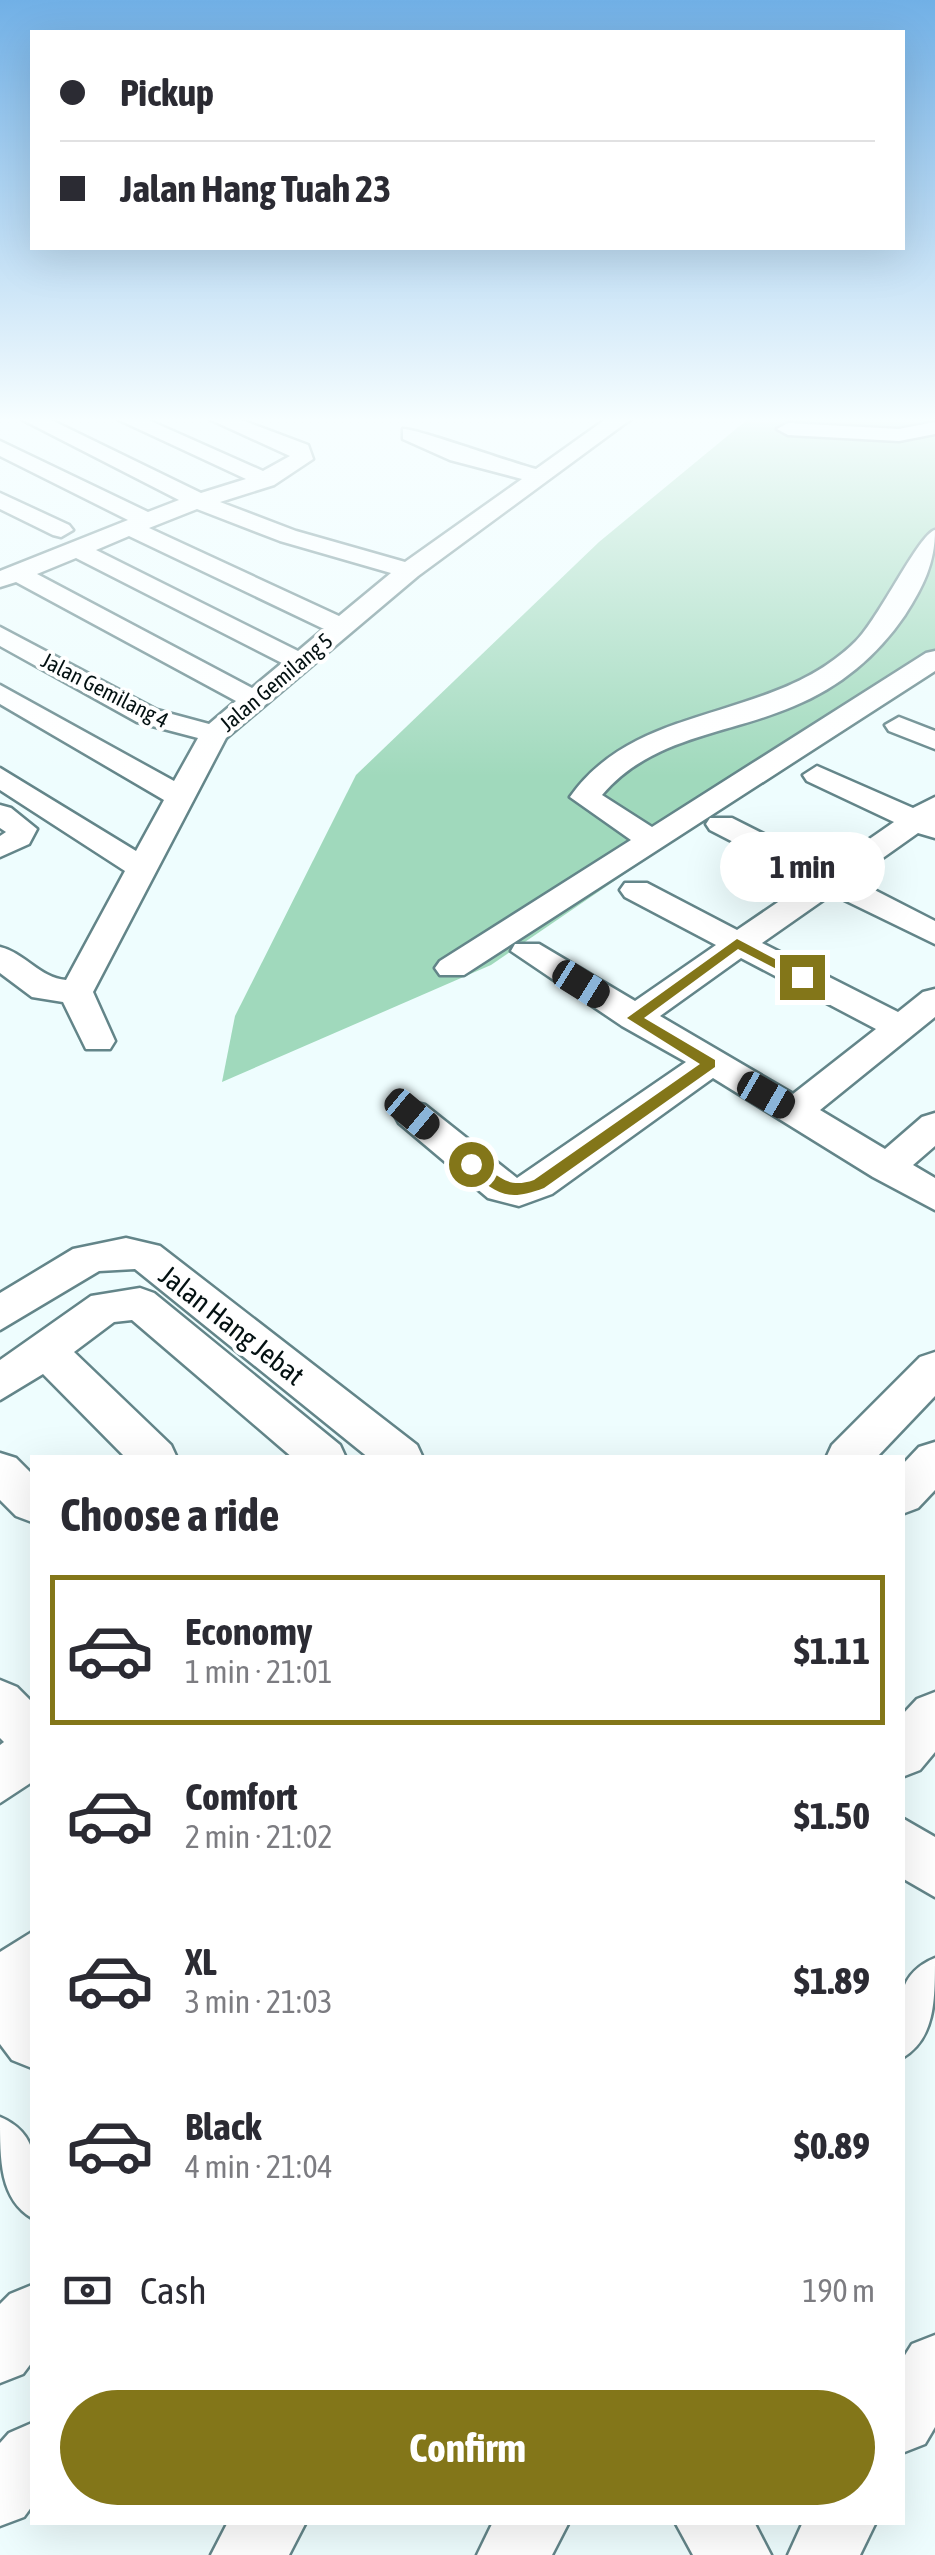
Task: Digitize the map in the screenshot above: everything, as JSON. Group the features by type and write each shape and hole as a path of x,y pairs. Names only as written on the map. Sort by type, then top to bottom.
{"street":[{"path":"66,538 298,661"},
{"path":"17,573 77,538"},
{"path":"167,538 341,626"},
{"path":"296,538 409,571"},
{"name":"Jalan Gemilang 5","path":"76,992 214,734 298,661 454,538"},
{"path":"653,841 585,796 610,766 653,742 808,690 866,649 925,581 935,538"},
{"path":"0,549 17,573 254,700"},
{"name":"Jalan Gemilang 4","path":"0,635 148,716 214,734"},
{"path":"452,968 935,659"},
{"path":"3,698 65,671"},
{"path":"3,698 180,797"},
{"path":"899,725 935,741"},
{"path":"817,775 929,818"},
{"path":"0,777 140,867"},
{"path":"0,814 22,829 18,838 0,848"},
{"path":"634,1018 737,943 929,818"},
{"path":"721,824 935,934"},
{"path":"636,890 901,1028"},
{"path":"528,951 935,1196"},
{"path":"0,957 44,988 76,992 98,1042"},
{"path":"795,1111 935,1000"},
{"path":"412,1114 501,1188 519,1192 568,1166 710,1063"},
{"path":"886,1168 935,1126"},
{"name":"Jalan Hang Jebat","path":"0,1314 62,1271 99,1254 126,1250 146,1256 386,1454"},
{"path":"0,1383 105,1307 140,1304 320,1455"},
{"path":"45,1350 153,1455"},
{"path":"851,1455 935,1369"},
{"path":"905,1492 935,1460"},
{"path":"0,1471 30,1501"},
{"path":"0,1703 30,1734"},
{"path":"905,1750 935,1715"},
{"path":"0,1778 30,1752"},
{"path":"905,1846 935,1870"},
{"path":"0,1990 30,1962"},
{"path":"905,2026 935,1986"},
{"path":"0,1998 30,2037"},
{"path":"0,2351 30,2318"},
{"path":"905,2417 935,2367"},
{"path":"0,2493 30,2458"},
{"path":"245,2555 270,2525"},
{"path":"511,2555 533,2525"},
{"path":"712,2525 737,2555"},
{"path":"822,2555 840,2525"}],"green space":[{"path":"604,538 935,538 935,662 491,965 222,1082 235,1016 356,775"}],"route":[{"path":"471,1164 501,1188 519,1192 539,1184 710,1063 634,1018 737,943 802,977"}]}
